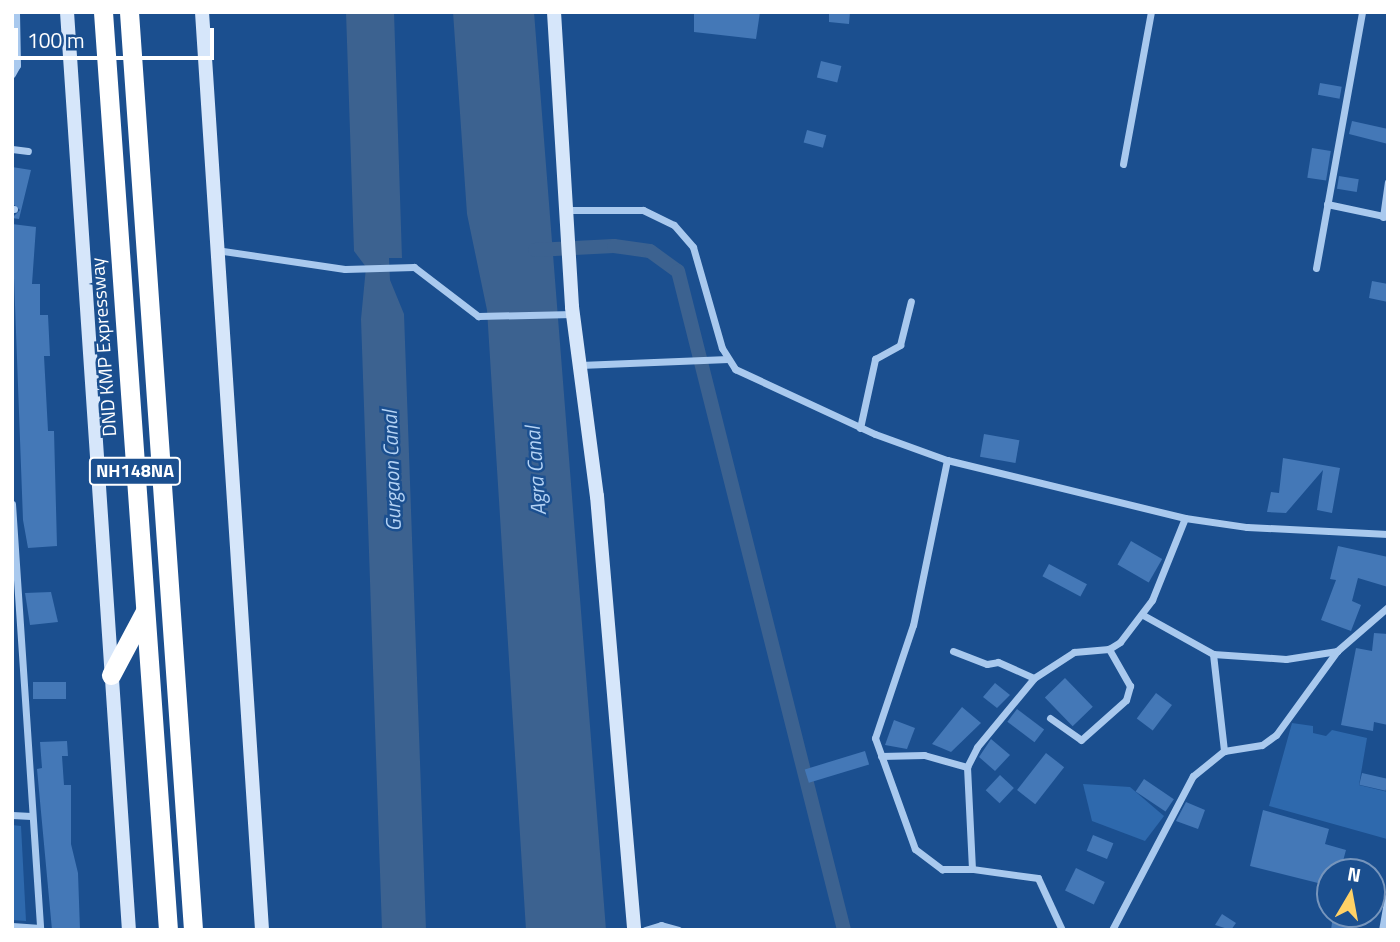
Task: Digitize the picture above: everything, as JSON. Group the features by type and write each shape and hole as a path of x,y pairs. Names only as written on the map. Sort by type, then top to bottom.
{"highway":[{"name":"DND KMP Expressway","path":"103,12 168,930"},
{"name":"NH148NA","path":"130,12 193,930"},
{"path":"111,675 145,611"}],"street":[{"path":"12,74 17,65 16,12"},
{"path":"67,12 129,930"},
{"path":"202,12 215,250 262,930"},
{"path":"554,12 573,314 603,549 634,930"},
{"path":"1123,164 1151,12"},
{"path":"1316,268 1362,12"},
{"path":"12,149 28,151"},
{"path":"1327,204 1385,217 1388,182"},
{"path":"566,210 643,210 674,225 693,247 728,359 742,374 860,428 947,460 1185,518 1247,527 1388,534"},
{"path":"215,250 345,269 414,267 478,316 573,314"},
{"path":"860,428 875,359 900,345 911,301"},
{"path":"580,365 728,359"},
{"path":"947,460 913,625 876,727 881,756 915,849 942,869 972,869 1038,878 1062,930"},
{"path":"12,504 40,929 12,926"},
{"path":"972,869 967,767 977,747 1034,678 1074,652 1109,649 1143,615 1185,518"},
{"path":"1112,930 1193,776 1224,751 1262,745 1276,734 1337,651 1388,607"},
{"path":"1143,615 1213,654 1286,659 1337,651"},
{"path":"1050,718 1081,740 1126,700 1130,686 1109,649"},
{"path":"953,651 987,664 998,662 1034,678"},
{"path":"1213,654 1218,673 1224,751"},
{"path":"881,756 924,755 967,767"},
{"path":"12,815 31,816"},
{"path":"1382,930 1388,897"},
{"path":"645,930 661,925 678,930"}],"shaded area":[{"path":"1292,723 1313,726 1313,733 1326,736 1332,730 1367,738 1359,785 1388,792 1387,839 1269,806"},
{"path":"1083,784 1130,787 1164,816 1145,841 1092,821"},
{"path":"12,825 21,826 26,921 12,920"}],"water":[{"name":"Gurgaon Canal","path":"346,12 394,12 402,258 389,258 390,280 404,314 426,930 382,930 361,319 366,267 354,251"},
{"name":"Agra Canal","path":"453,12 534,12 606,930 526,930 487,310 467,214"}],"building":[{"path":"694,12 760,12 756,39 694,32"},
{"path":"829,12 850,12 849,24 829,22"},
{"path":"821,61 841,66 837,83 817,77"},
{"path":"1320,83 1342,87 1340,99 1318,95"},
{"path":"1352,121 1388,129 1388,144 1349,134"},
{"path":"807,130 826,135 823,148 804,143"},
{"path":"1312,148 1331,151 1326,181 1307,178"},
{"path":"12,167 31,170 19,219 12,218 20,210 12,203"},
{"path":"1339,176 1359,179 1357,192 1337,189"},
{"path":"12,224 36,227 32,284 40,284 40,315 48,315 50,356 44,356 48,431 54,431 57,546 28,548 23,520"},
{"path":"1372,281 1388,284 1388,302 1369,298"},
{"path":"984,434 1019,440 1015,463 980,457"},
{"path":"1283,458 1340,468 1332,513 1317,510 1323,470 1286,513 1267,512 1271,492 1279,493"},
{"path":"1131,541 1162,559 1149,582 1118,564"},
{"path":"1338,546 1388,557 1388,587 1358,578 1352,601 1361,605 1351,631 1321,620 1336,580 1330,579"},
{"path":"1049,564 1087,584 1080,597 1042,576"},
{"path":"51,592 58,622 30,625 25,593"},
{"path":"1374,633 1388,634 1388,725 1374,722 1373,731 1341,725 1356,648 1372,651"},
{"path":"1065,678 1093,707 1073,726 1045,697"},
{"path":"33,682 66,682 66,699 33,699"},
{"path":"995,683 1010,695 997,708 983,697"},
{"path":"1156,693 1172,705 1153,731 1137,719"},
{"path":"962,707 981,723 951,752 932,744"},
{"path":"1017,709 1044,729 1035,742 1007,722"},
{"path":"894,720 915,728 907,749 885,745"},
{"path":"991,739 1010,755 995,771 979,757"},
{"path":"67,741 68,756 62,756 64,785 71,785 71,844 78,873 80,930 52,930 37,769 42,768 40,742"},
{"path":"865,751 869,764 809,783 805,769"},
{"path":"1046,753 1064,767 1035,804 1017,790"},
{"path":"1362,773 1388,779 1386,791 1359,785"},
{"path":"1000,775 1014,788 1000,803 986,790"},
{"path":"1144,779 1174,799 1165,812 1136,791"},
{"path":"1186,802 1205,810 1198,829 1176,821"},
{"path":"1263,810 1329,829 1325,844 1346,850 1344,858 1316,858 1316,882 1250,866"},
{"path":"1093,835 1113,843 1107,859 1087,851"},
{"path":"1076,868 1105,882 1094,904 1065,890"},
{"path":"1222,914 1236,923 1231,930 1215,925"},
{"path":"1331,928 1352,928 1352,930"}],"waterway":[{"path":"535,250 614,246 650,251 678,271 844,930"}]}
